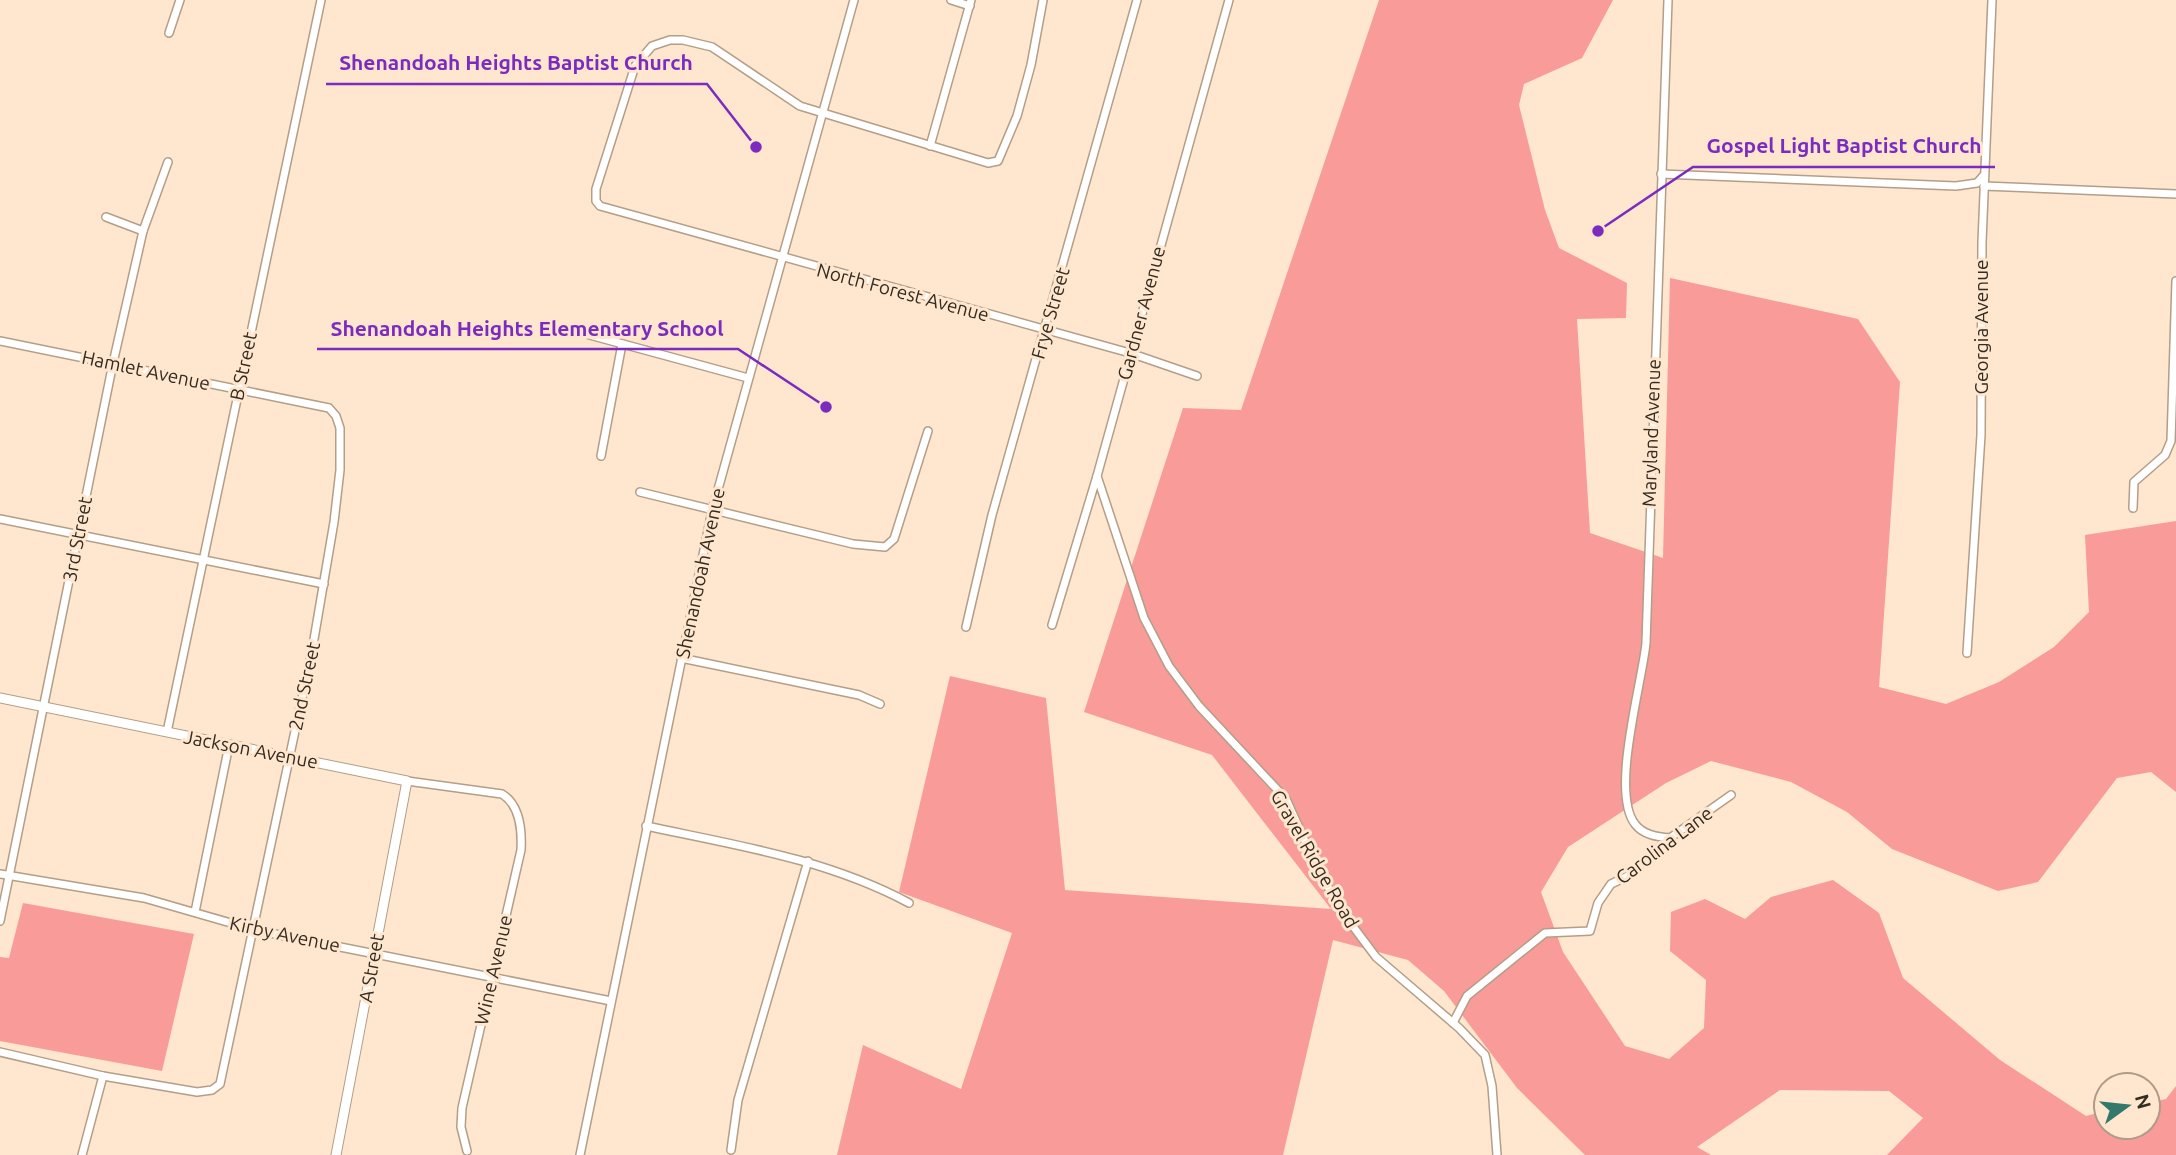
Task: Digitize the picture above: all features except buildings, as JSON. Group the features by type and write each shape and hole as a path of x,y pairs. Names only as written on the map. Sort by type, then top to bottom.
{"street":[{"path":"169,33 180,0"},
{"name":"B Street","path":"167,732 321,0"},
{"name":"Shenandoah Avenue","path":"580,1155 712,510 854,0"},
{"path":"930,146 970,3 951,0"},
{"path":"822,114 988,163 1001,158 1017,116 1031,65 1043,0"},
{"name":"Frye Street","path":"966,627 992,515 1138,0"},
{"name":"Gardner Avenue","path":"1052,625 1097,476 1229,0"},
{"name":"Maryland Avenue","path":"1668,0 1646,643 1634,703 1626,788 1627,804 1634,823 1652,835 1670,838"},
{"name":"Georgia Avenue","path":"1967,653 1980,435 1984,186 1992,0"},
{"name":"North Forest Avenue","path":"822,114 785,99 723,53 683,40 661,42 639,58 596,189 597,204 780,258 1130,353 1197,376"},
{"name":"3rd Street","path":"0,921 113,363 143,230 168,162"},
{"path":"1661,174 1956,186 1977,183 1985,172"},
{"path":"1984,186 2176,194"},
{"path":"106,217 143,230"},
{"path":"2133,509 2134,482 2165,455 2171,441 2176,281"},
{"path":"586,334 748,378"},
{"name":"Hamlet Avenue","path":"0,341 332,410"},
{"path":"601,456 622,344"},
{"name":"2nd Street","path":"103,1076 197,1093 212,1090 220,1084 255,930 324,584 340,470 340,428 332,410"},
{"path":"640,492 853,544 885,547 894,539 928,431"},
{"name":"Gravel Ridge Road","path":"1097,476 1129,579 1154,640 1179,681 1216,725 1286,799 1318,870 1343,913 1376,957 1453,1023 1485,1055 1492,1086 1497,1155"},
{"path":"0,519 324,584"},
{"path":"681,658 859,695 880,704"},
{"name":"Jackson Avenue","path":"0,698 407,781 502,794"},
{"path":"195,912 229,745"},
{"name":"A Street","path":"336,1155 407,781"},
{"name":"Wine Avenue","path":"467,1151 461,1127 461,1108 522,847 517,813 502,794"},
{"name":"Carolina Lane","path":"1453,1023 1467,996 1545,933 1590,931 1598,903 1611,884 1628,876 1670,838 1731,794"},
{"path":"646,826 808,861 882,888 909,903"},
{"path":"731,1150 738,1100 808,861"},
{"name":"Kirby Avenue","path":"0,874 144,898 255,930 611,1000"},
{"path":"0,1052 103,1076 82,1155"}],"shaded area":[{"path":"1379,0 1613,0 1582,58 1524,84 1519,105 1545,210 1559,248 1627,283 1626,318 1577,319 1590,533 1663,558 1670,278 1858,319 1900,382 1879,687 1946,704 1999,682 2054,647 2089,612 2085,535 2176,521 2176,792 2151,772 2117,778 2038,882 1998,891 1892,849 1847,812 1791,782 1711,761 1666,783 1568,847 1541,892 1563,952 1625,1046 1669,1059 1704,1028 1706,980 1670,951 1671,912 1705,899 1745,919 1771,897 1833,880 1879,913 1903,978 2000,1060 2086,1116 2092,1114 2092,1141 2162,1141 2162,1100 2166,1099 2176,1086 2176,1155 1887,1155 1923,1118 1889,1091 1780,1090 1697,1147 1711,1155 1585,1155 1517,1088 1444,991 1408,960 1333,940 1283,1155 837,1155 863,1045 961,1089 1012,933 899,892 950,676 1046,698 1065,890 1331,909 1212,755 1084,712 1183,408 1241,410"},
{"path":"23,903 194,934 162,1071 0,1041 0,957 9,958"}],"place":[{"name":"Shenandoah Heights Baptist Church","path":"756,147"},
{"name":"Gospel Light Baptist Church","path":"1598,231"},
{"name":"Shenandoah Heights Elementary School","path":"826,407"}]}
